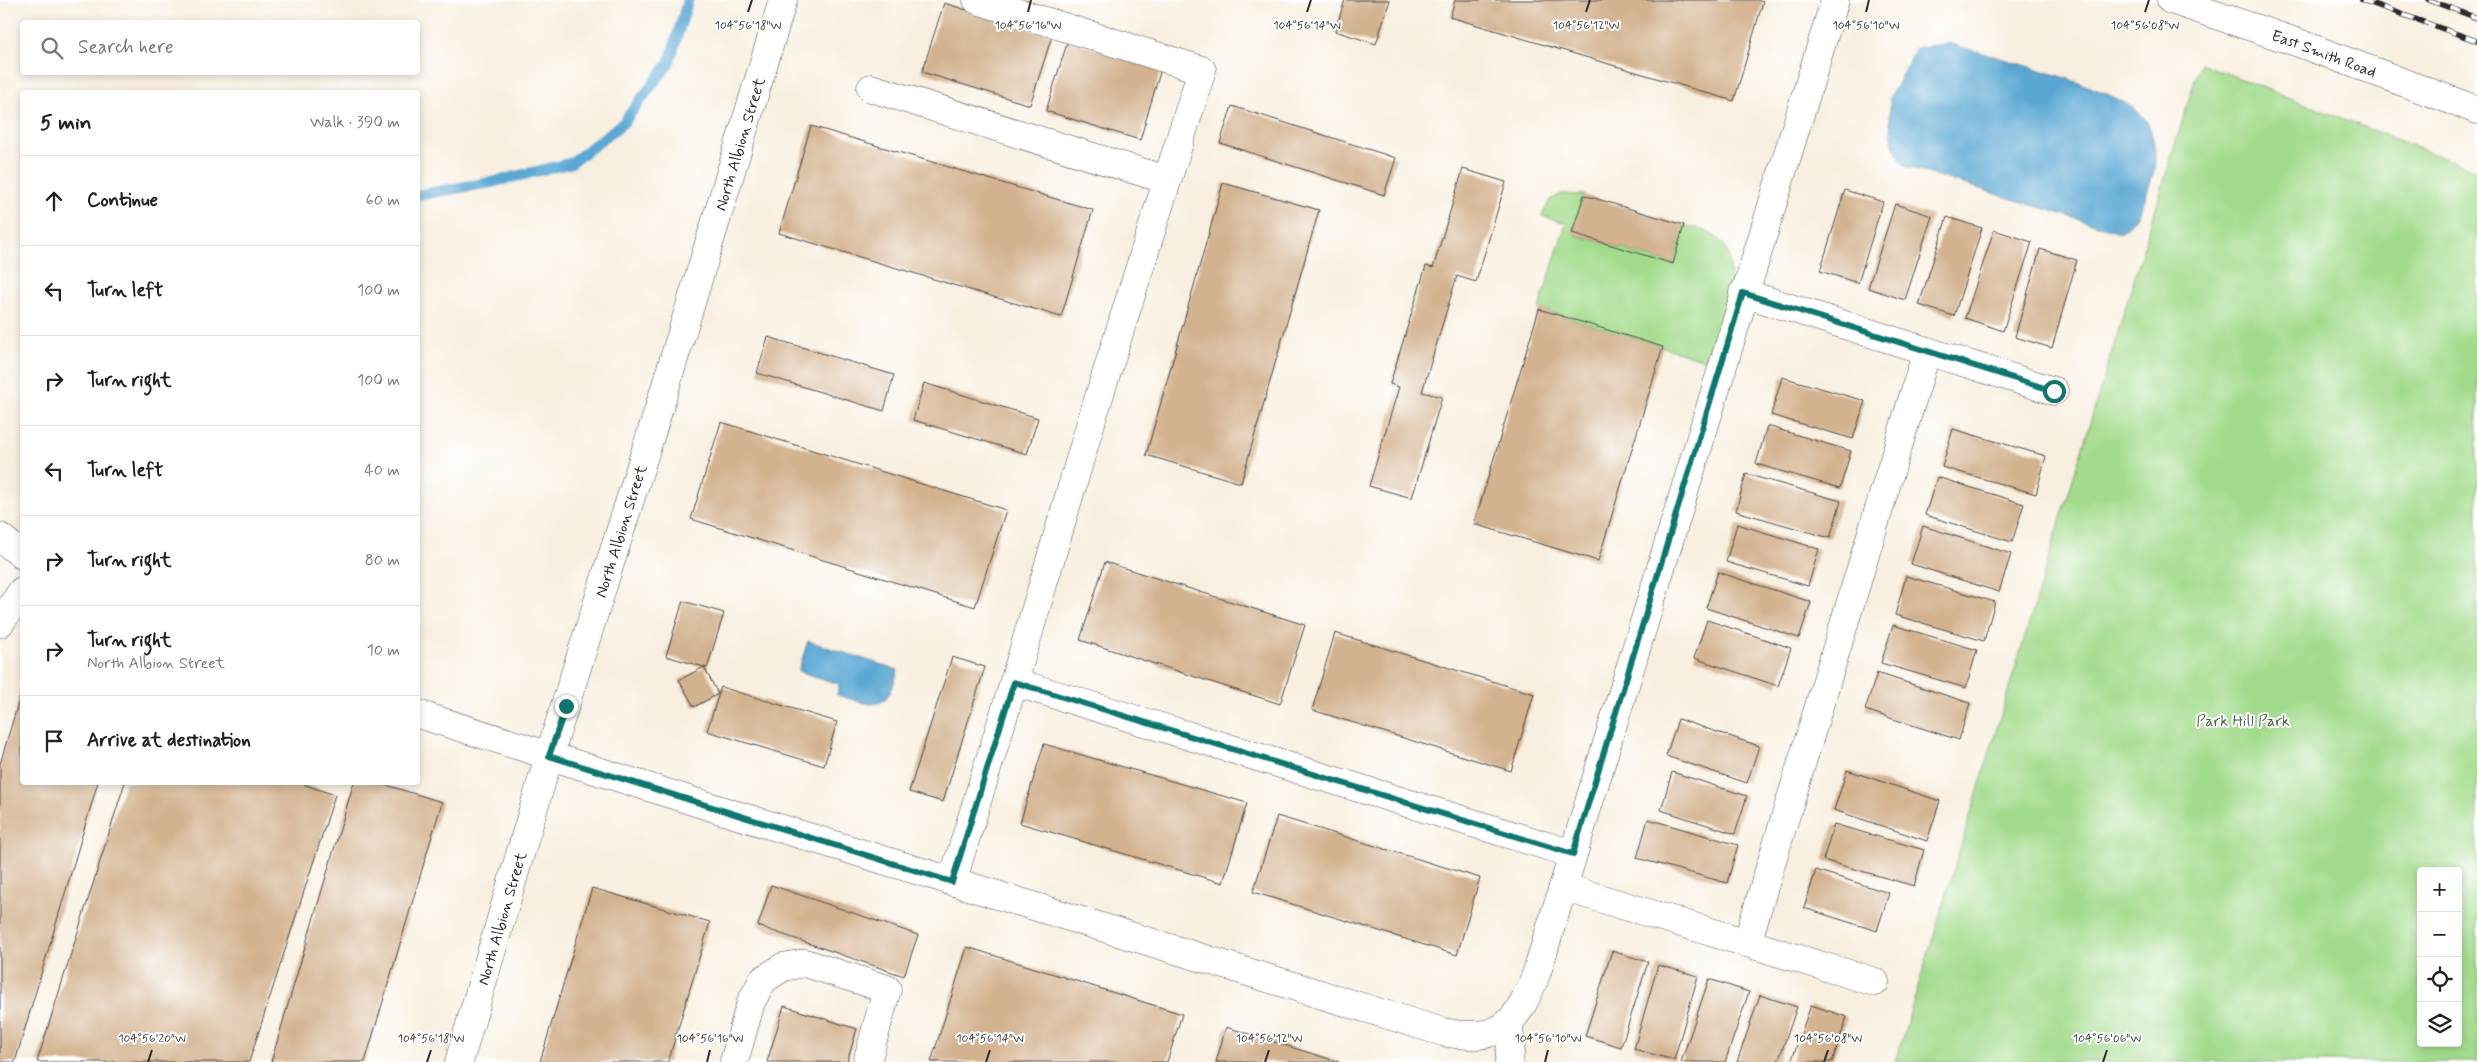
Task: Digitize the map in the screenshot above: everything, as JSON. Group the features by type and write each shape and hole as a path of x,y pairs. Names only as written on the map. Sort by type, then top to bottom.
{"street":[{"name":"North Albion Street","path":"459,1062 549,756 659,409 783,0"},
{"path":"952,882 1092,419 1202,70 977,0"},
{"path":"420,715 952,882 1443,1032 1478,1036 1493,1033 1508,1024 1519,1011 1529,991 1563,887 1743,293 1835,0"},
{"name":"East Smith Road","path":"2171,0 2296,42 2477,110"},
{"path":"871,88 1167,180"},
{"path":"1743,293 2054,391"},
{"path":"1747,943 1927,351"},
{"path":"0,537 20,553"},
{"path":"0,623 20,594"},
{"path":"1014,682 1573,854"},
{"path":"1563,887 1875,982"},
{"path":"734,1062 751,1002 763,980 784,967 805,962 887,989 867,1062"},
{"path":"1508,1024 1509,1062"}],"green space":[{"name":"Park Hill Park","path":"2200,63 2477,171 2477,1062 1895,1062"},
{"path":"1562,194 1584,195 1573,234 1673,264 1684,225 1704,230 1723,244 1729,258 1728,293 1705,360 1539,309 1566,223 1542,216 1550,200"}],"water":[{"path":"1948,43 2054,74 2084,85 2132,107 2145,119 2153,140 2154,171 2144,201 2137,215 2127,227 2120,232 1905,166 1893,146 1890,122 1890,97 1916,48"},
{"path":"808,641 898,670 893,684 883,701 877,704 870,704 837,695 839,684 798,671"}],"building":[{"path":"1345,0 1390,0 1376,44 1335,31"},
{"path":"1455,0 1757,0 1763,2 1734,101 1450,17"},
{"path":"944,3 1052,36 1030,105 922,72"},
{"path":"1068,40 1161,69 1140,140 1046,111"},
{"path":"1232,106 1396,158 1384,195 1220,143"},
{"path":"811,126 1093,210 1061,317 779,233"},
{"path":"1463,169 1506,182 1476,282 1457,276 1422,392 1442,397 1412,498 1369,486 1399,387 1390,384 1426,266 1433,268"},
{"path":"1223,183 1319,210 1241,483 1146,455"},
{"path":"1845,190 1883,202 1858,283 1820,271"},
{"path":"1584,195 1684,225 1673,264 1572,233"},
{"path":"1895,204 1932,216 1905,300 1868,288"},
{"path":"1947,217 1982,228 1954,316 1919,305"},
{"path":"1994,230 2032,242 2003,331 1965,318"},
{"path":"2040,249 2077,260 2052,348 2015,337"},
{"path":"1539,309 1663,347 1598,561 1474,524"},
{"path":"768,337 894,375 884,411 757,373"},
{"path":"1782,377 1865,401 1853,439 1771,415"},
{"path":"924,383 1038,418 1027,454 913,420"},
{"path":"721,422 1006,510 975,607 691,519"},
{"path":"1767,426 1851,451 1840,488 1756,464"},
{"path":"1953,429 2046,456 2036,494 1942,467"},
{"path":"1746,474 1841,501 1830,538 1736,511"},
{"path":"1937,477 2024,504 2012,542 1925,515"},
{"path":"1737,524 1819,549 1808,586 1726,562"},
{"path":"1923,526 2011,554 1999,592 1911,564"},
{"path":"1105,562 1305,625 1280,704 1080,640"},
{"path":"1718,572 1811,602 1799,638 1706,608"},
{"path":"1906,576 1995,602 1984,641 1895,615"},
{"path":"683,601 724,613 707,668 666,656"},
{"path":"1707,620 1791,648 1778,686 1694,658"},
{"path":"1893,625 1977,650 1966,688 1881,663"},
{"path":"1335,633 1534,694 1511,771 1312,710"},
{"path":"952,657 985,667 943,802 909,792"},
{"path":"704,667 718,694 694,707 679,680"},
{"path":"1877,673 1970,703 1959,740 1865,710"},
{"path":"721,687 837,722 824,766 707,731"},
{"path":"20,697 20,785 97,785 15,1062 0,1062 0,764"},
{"path":"1678,719 1759,746 1747,783 1666,756"},
{"path":"1044,744 1247,803 1223,883 1020,823"},
{"path":"1847,770 1940,801 1927,841 1834,810"},
{"path":"1672,772 1747,796 1735,834 1661,810"},
{"path":"124,785 306,785 335,795 249,1062 37,1062"},
{"path":"353,785 386,785 442,802 365,1062 271,1062"},
{"path":"1277,816 1480,878 1457,955 1253,892"},
{"path":"1648,819 1738,845 1727,883 1637,858"},
{"path":"1834,824 1924,850 1914,886 1823,860"},
{"path":"1816,870 1889,893 1877,931 1804,908"},
{"path":"771,885 918,935 904,976 758,926"},
{"path":"592,888 710,922 668,1062 540,1062"},
{"path":"967,947 1182,1014 1167,1062 931,1062"},
{"path":"1612,951 1648,962 1621,1047 1585,1036"},
{"path":"1658,965 1698,976 1674,1060 1634,1049"},
{"path":"1709,979 1749,992 1725,1062 1681,1062"},
{"path":"1760,995 1797,1007 1778,1062 1737,1062"},
{"path":"1811,1005 1847,1017 1832,1062 1791,1062"},
{"path":"784,1006 857,1029 847,1062 767,1062"},
{"path":"1226,1027 1339,1062 1216,1062"}],"waterway":[{"path":"420,195 493,182 571,163 623,123 669,63 688,0"}],"railway":[{"path":"2362,0 2477,41"},
{"path":"2429,0 2477,18"}],"route":[{"path":"566,706 549,756 952,882 1014,682 1573,854 1743,293 2054,391"}]}
